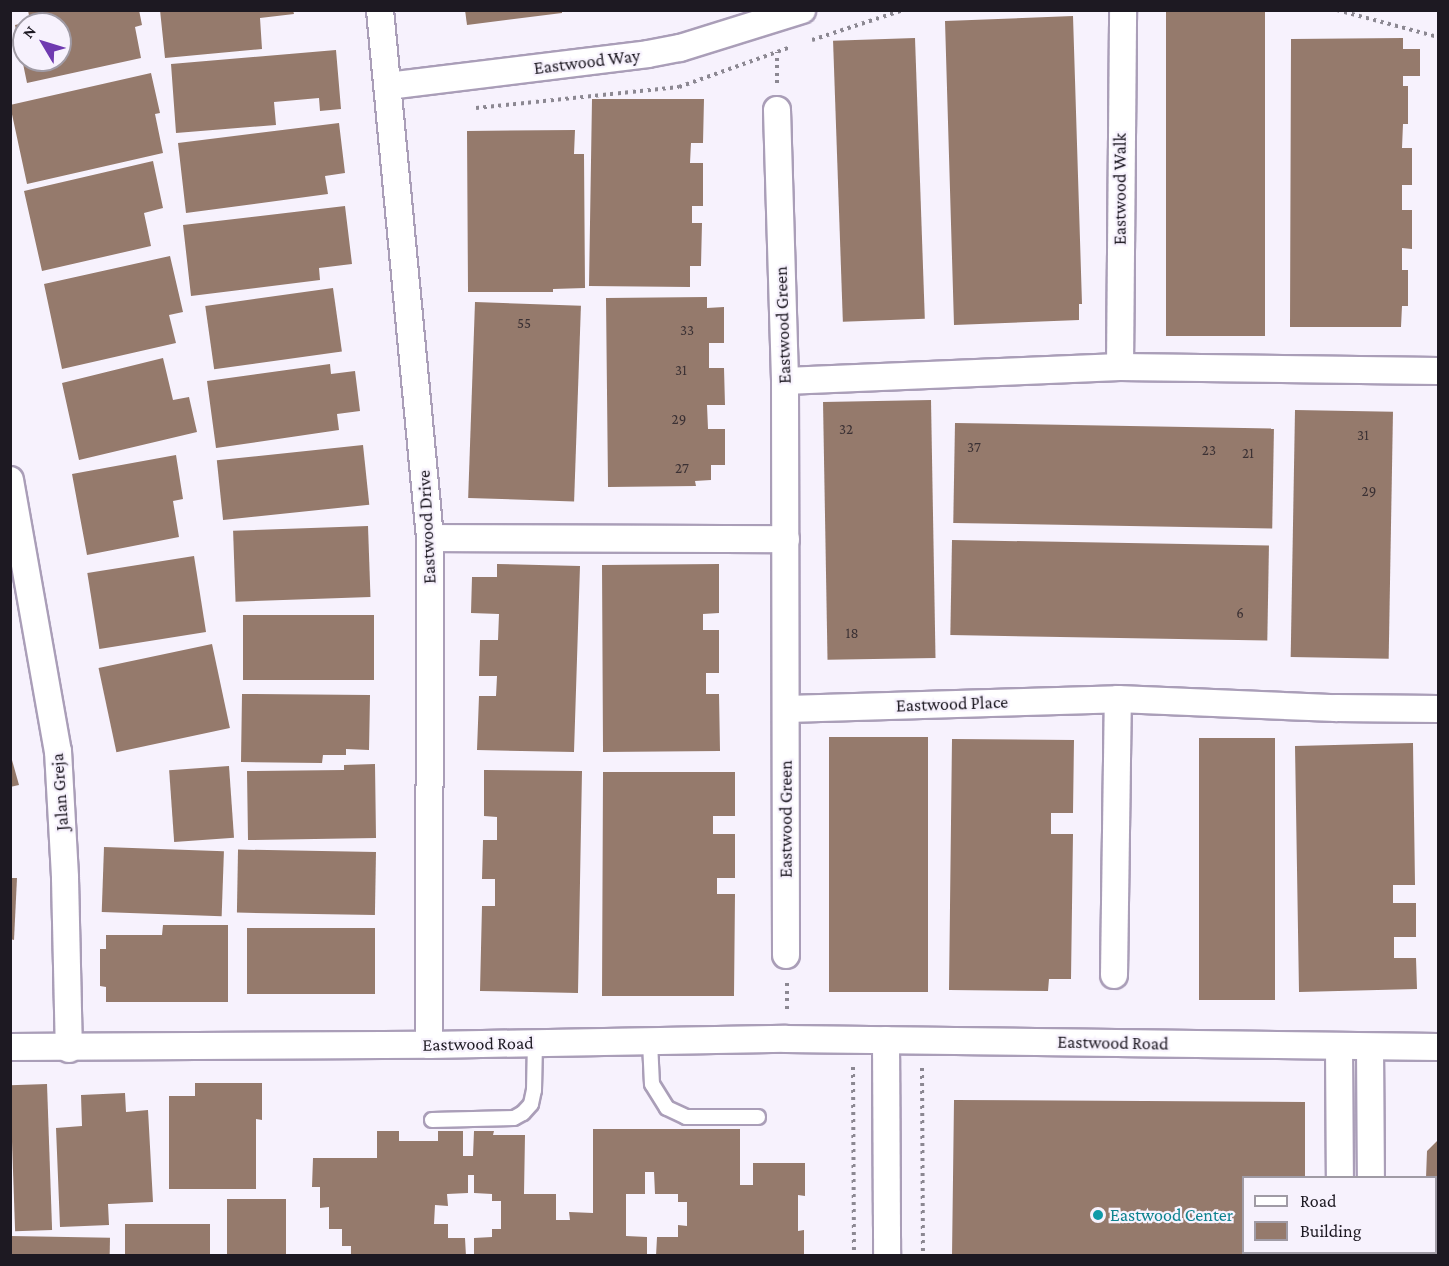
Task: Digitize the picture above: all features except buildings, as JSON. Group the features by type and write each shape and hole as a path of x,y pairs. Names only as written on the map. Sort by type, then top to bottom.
{"street":[{"name":"Eastwood Drive","path":"380,10 399,234 416,369 430,538 429,1045"},
{"name":"Eastwood Walk","path":"1120,367 1123,10"},
{"name":"Eastwood Way","path":"388,86 648,54 680,48 788,13"},
{"name":"Eastwood Green","path":"777,110 785,381 786,955"},
{"path":"785,381 1120,367 1438,371"},
{"name":"Jalan Greja","path":"10,480 58,751 65,878 69,1049"},
{"path":"430,538 786,539"},
{"path":"1113,975 1118,699"},
{"name":"Eastwood Place","path":"787,709 1118,699 1438,710"},
{"name":"Eastwood Road","path":"69,1049 854,1039 1438,1047"},
{"path":"886,1040 887,1256"},
{"path":"10,1047 69,1049"},
{"path":"1339,1047 1340,1176"},
{"path":"1370,1047 1371,1176"}],"lane":[{"path":"650,1042 652,1084 666,1108 686,1117 758,1117"},
{"path":"432,1120 514,1118 523,1113 531,1104 534,1090 535,1043"}],"path":[{"path":"1337,10 1438,37"},
{"path":"854,1039 854,1256"},
{"path":"922,1040 923,1256"}],"place":[{"name":"Eastwood Center","path":"1098,1215"}]}
